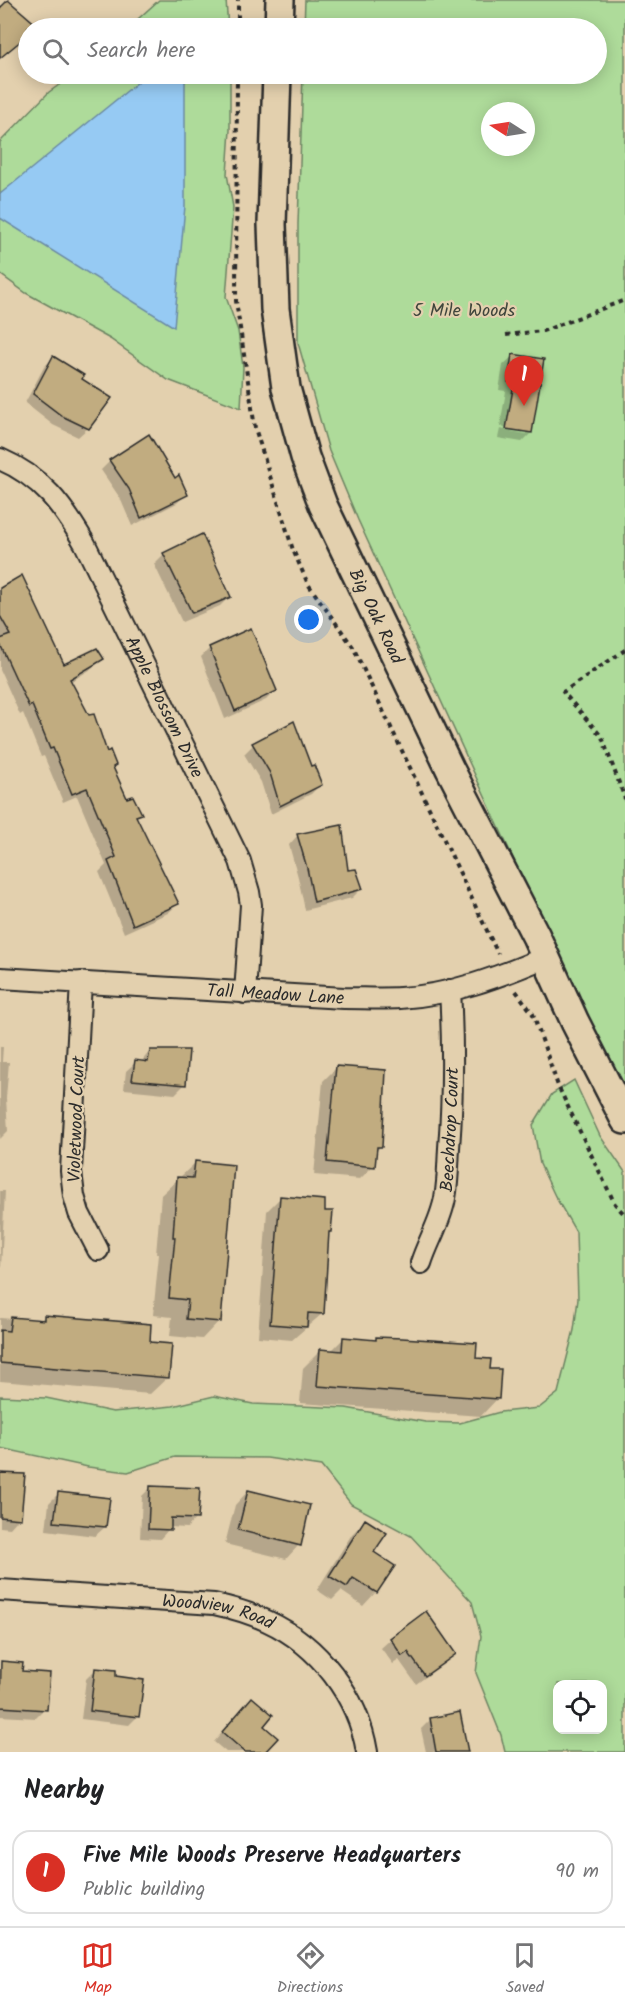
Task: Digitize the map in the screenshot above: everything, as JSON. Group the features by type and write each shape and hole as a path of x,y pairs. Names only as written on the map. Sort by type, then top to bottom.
{"street":[{"path":"279,18 280,0"},
{"name":"Big Oak Road","path":"277,84 272,224 275,309 286,388 306,457 323,506 450,769 546,957 575,1022 625,1120"},
{"name":"Apple Blossom Drive","path":"0,459 25,472 52,495 66,512 85,544 240,861 251,905 245,993"},
{"name":"Tall Meadow Lane","path":"0,978 245,993 390,998 450,990 499,977 546,957"},
{"name":"Violetwood Court","path":"81,982 71,1171 79,1213 98,1250"},
{"name":"Beechdrop Court","path":"422,1263 428,1243 440,1218 445,1197 452,1104 453,1036 450,990"},
{"name":"Woodview Road","path":"0,1590 214,1604 268,1621 293,1636 317,1655 337,1679 354,1707 367,1752"}],"path":[{"path":"238,0 238,18"},
{"path":"506,335 543,331 625,300"},
{"path":"625,650 563,692 602,736 625,799"}],"green space":[{"path":"159,0 226,0 227,18 139,18"},
{"name":"5 Mile Woods","path":"305,0 625,0 625,1091 586,1017 358,520 329,451 298,343 298,224 303,84 607,84 607,18 304,18"},
{"path":"61,84 230,84 227,174 233,207 226,297 238,331 243,367 241,408 168,380 110,339 26,293 0,274 0,142 49,92"},
{"path":"574,1080 600,1136 625,1172 625,1752 505,1752 501,1735 476,1673 481,1636 472,1602 411,1536 351,1504 321,1466 267,1458 175,1457 128,1472 88,1467 0,1448 0,1396 46,1398 113,1412 173,1406 214,1396 253,1404 346,1408 425,1422 460,1423 500,1412 539,1408 558,1393 574,1330 578,1299 576,1232 540,1164 533,1125 552,1094"}],"water":[{"path":"136,84 185,84 185,206 174,327 0,218 0,194"}],"building":[{"path":"8,0 29,18 18,18 18,43 0,58 0,8"},
{"path":"512,354 544,359 532,433 506,429 514,383 508,382"},
{"path":"53,356 84,375 82,379 112,398 89,429 62,416 33,394"},
{"path":"149,434 175,478 179,475 188,495 141,518 129,489 109,460"},
{"path":"202,534 231,597 192,613 163,553"},
{"path":"22,575 64,664 97,648 104,659 70,679 89,715 94,714 107,752 110,750 116,765 113,767 127,798 133,796 142,814 136,816 179,904 133,925 108,861 116,857 87,788 72,794 53,748 50,749 32,705 29,707 0,644 0,639 11,635 0,616 0,588"},
{"path":"251,628 277,691 235,711 209,647"},
{"path":"294,721 311,766 314,765 322,785 280,806 270,773 252,743"},
{"path":"342,825 348,870 356,869 363,889 314,902 297,834"},
{"path":"150,1050 189,1050 186,1085 132,1080 135,1060 148,1062"},
{"path":"336,1066 386,1070 382,1147 377,1147 375,1167 327,1162"},
{"path":"195,1161 234,1165 221,1322 186,1319 188,1300 169,1298 175,1237 173,1237 177,1177 193,1178"},
{"path":"280,1196 325,1200 325,1211 333,1211 331,1232 329,1232 324,1314 308,1313 307,1327 270,1324"},
{"path":"44,1315 151,1324 150,1342 172,1344 169,1378 0,1363 0,1330 9,1331 11,1317 44,1320"},
{"path":"343,1337 477,1343 476,1358 491,1359 490,1369 501,1369 499,1399 317,1386 320,1349 342,1351"},
{"path":"0,1473 25,1474 21,1519 0,1517"},
{"path":"150,1486 200,1488 198,1519 171,1518 171,1530 148,1529"},
{"path":"248,1490 310,1505 301,1546 238,1530"},
{"path":"58,1492 110,1498 106,1527 54,1522"},
{"path":"365,1519 387,1533 374,1552 395,1566 377,1593 353,1578 347,1587 329,1576"},
{"path":"426,1611 456,1654 425,1676 408,1652 402,1656 390,1638"},
{"path":"1,1661 23,1663 22,1671 50,1673 47,1710 0,1707"},
{"path":"95,1668 116,1670 116,1676 144,1680 139,1717 90,1711"},
{"path":"252,1697 273,1715 264,1726 278,1738 265,1752 245,1752 222,1732"},
{"path":"460,1712 468,1752 436,1752 430,1718"}],"place":[{"name":"Five Mile Woods Preserve Headquarters","path":"524,406"}]}
